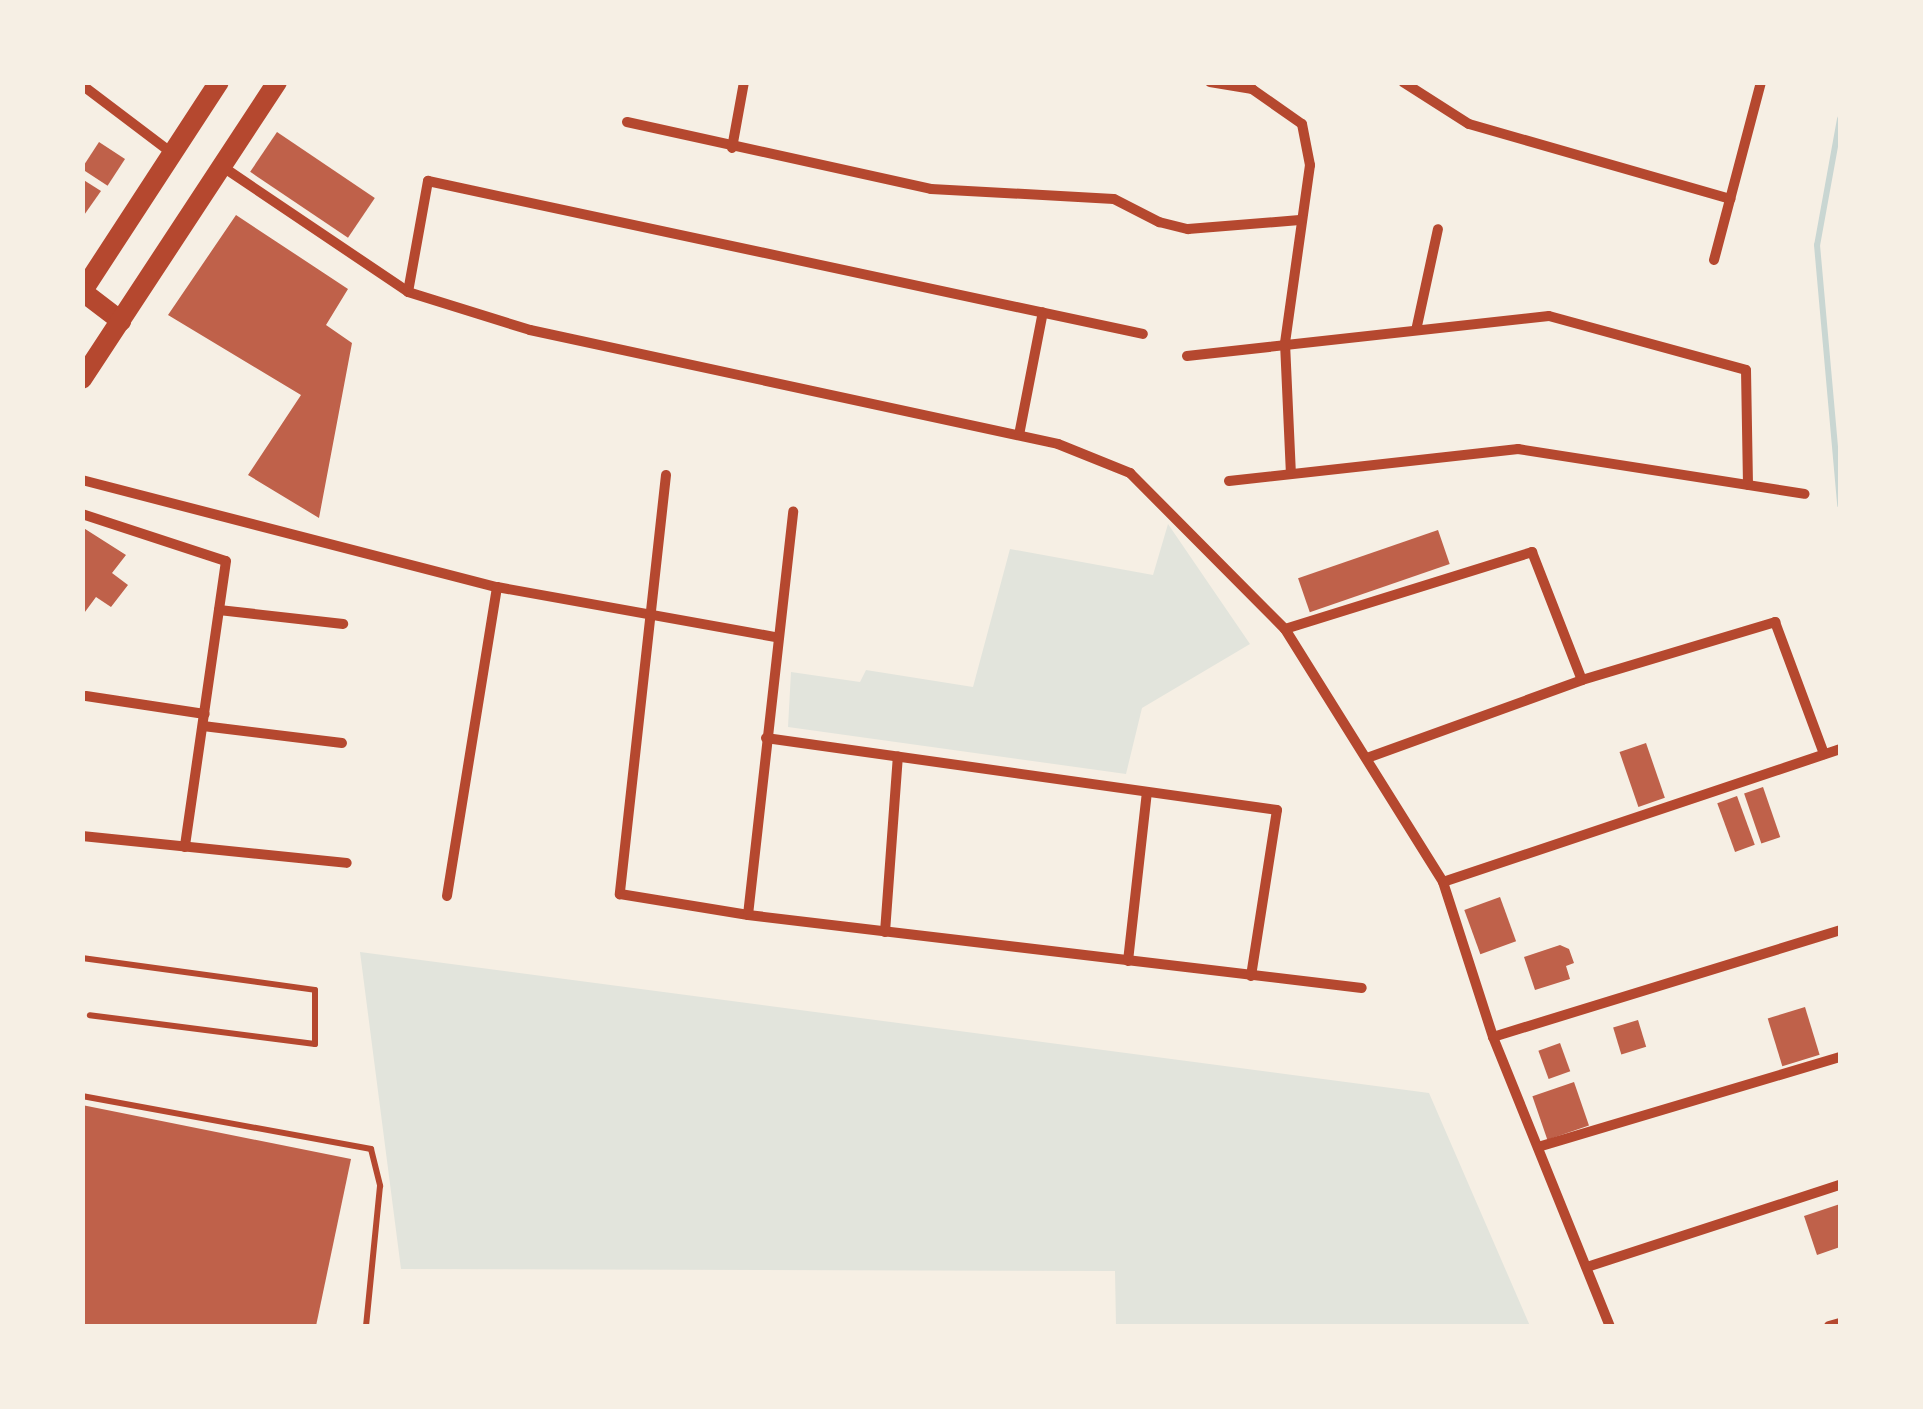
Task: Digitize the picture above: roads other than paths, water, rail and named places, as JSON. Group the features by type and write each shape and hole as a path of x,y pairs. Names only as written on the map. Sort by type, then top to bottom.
{"main road":[{"path":"122,320 82,292 220,82"},
{"path":"82,379 278,82"}],"street":[{"path":"732,148 744,82"},
{"path":"1210,82 1252,88 1302,124 1310,165 1285,343 1291,473"},
{"path":"1403,82 1469,124 1730,199"},
{"path":"1714,260 1761,82"},
{"path":"82,86 173,153"},
{"path":"627,122 732,148 983,197 1088,194 1188,228 1300,220"},
{"path":"223,167 408,292 530,330 1019,435 1130,473 1284,629 1443,882 1494,1037 1610,1326"},
{"path":"408,292 428,181 1143,334"},
{"path":"1418,326 1438,229"},
{"path":"1019,435 1043,312"},
{"path":"1186,356 1418,326 1549,316 1746,370 1748,485"},
{"path":"1228,481 1518,448 1804,494"},
{"path":"666,475 620,894 748,916 1362,988"},
{"path":"82,480 496,587 776,637"},
{"path":"748,916 776,637 793,512"},
{"path":"82,514 226,561 186,848"},
{"path":"1284,629 1532,552 1582,680"},
{"path":"448,896 496,587"},
{"path":"219,610 343,624"},
{"path":"1367,758 1582,680 1775,622 1824,754"},
{"path":"86,696 342,742"},
{"path":"766,738 1277,810 1251,976"},
{"path":"1443,882 1840,748"},
{"path":"885,932 898,756"},
{"path":"1128,961 1148,792"},
{"path":"82,836 347,864"},
{"path":"1494,1037 1840,930"},
{"path":"1538,1147 1840,1057"},
{"path":"1587,1267 1840,1185"},
{"path":"1829,1326 1840,1322"}],"lane":[{"path":"82,958 314,990 316,1044 90,1015"},
{"path":"82,1096 371,1149 380,1186 366,1326"}],"waterway":[{"path":"1840,119 1817,245 1840,505"}]}
